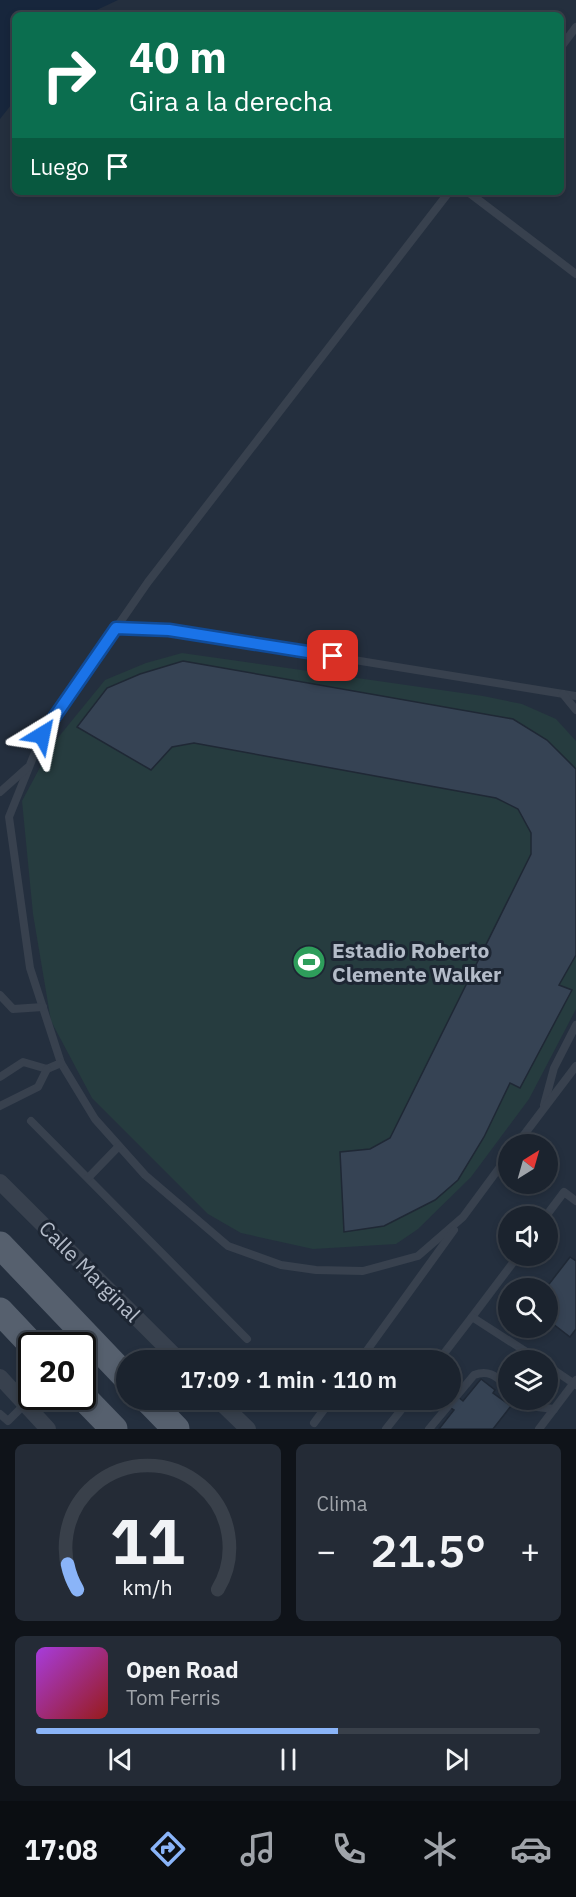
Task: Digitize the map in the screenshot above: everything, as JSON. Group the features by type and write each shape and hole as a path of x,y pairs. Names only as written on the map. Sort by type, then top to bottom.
{"main road":[{"path":"0,1245 116,1367"},
{"path":"0,1311 20,1332"},
{"path":"96,1410 114,1429"},
{"path":"158,1410 176,1429"}],"street":[{"name":"Calle Marginal","path":"0,1182 169,1350"},
{"path":"0,1377 18,1396"},
{"path":"31,1410 48,1429"},
{"path":"228,1410 246,1428"}],"lane":[{"path":"564,42 576,27"},
{"path":"447,195 148,582 42,735 9,817 30,968 61,1063 95,1119 145,1175 228,1246 281,1265 363,1271 418,1256 463,1217"},
{"path":"472,195 576,274"},
{"path":"116,628 191,633 576,696"},
{"path":"563,694 576,710"},
{"path":"0,792 30,766"},
{"path":"0,995 13,1009 42,1007"},
{"path":"542,1111 554,1068 576,1025"},
{"path":"0,1077 23,1062 47,1069 61,1063"},
{"path":"525,1134 576,1066"},
{"path":"0,1106 38,1087 47,1069"},
{"path":"31,1121 247,1339"},
{"path":"88,1178 119,1146"},
{"path":"367,1350 498,1170"},
{"path":"554,1206 564,1192 576,1201"},
{"path":"447,1350 510,1266"},
{"path":"472,1317 523,1350"},
{"path":"429,1429 460,1388 474,1375 483,1371 498,1377"},
{"path":"558,1372 575,1383 558,1405"},
{"path":"0,1414 8,1421 19,1410"},
{"path":"314,1423 324,1410"},
{"path":"386,1429 401,1410"},
{"path":"539,1429 554,1410"}],"green space":[{"name":"Estadio Roberto Clemente Walker","path":"182,653 483,696 522,704 556,719 576,741 576,1009 529,1099 503,1134 498,1134 498,1141 471,1177 418,1229 396,1244 313,1249 241,1233 208,1214 92,1098 51,1021 33,914 22,801 52,745 105,680 146,663"}],"water":[{"path":"0,0 118,0 92,12 12,12 12,104 0,119"}],"building":[{"path":"183,661 513,719 547,740 576,769 576,955 559,985 572,990 520,1088 510,1083 484,1137 458,1180 435,1200 384,1226 344,1232 340,1152 370,1149 390,1138 531,854 531,833 518,809 496,798 194,743 172,747 151,770 77,727 107,688 140,674"},
{"path":"570,1257 576,1261 576,1329 570,1337 558,1328 558,1278 554,1278"},
{"path":"481,1379 495,1390 493,1393 498,1397 498,1410 508,1410 493,1429 439,1429 454,1410 461,1410 461,1399 463,1401"}],"place":[{"name":"Estadio Roberto Clemente Walker","path":"309,962"}],"route":[{"path":"42,735 116,628 169,630 333,656"}]}
